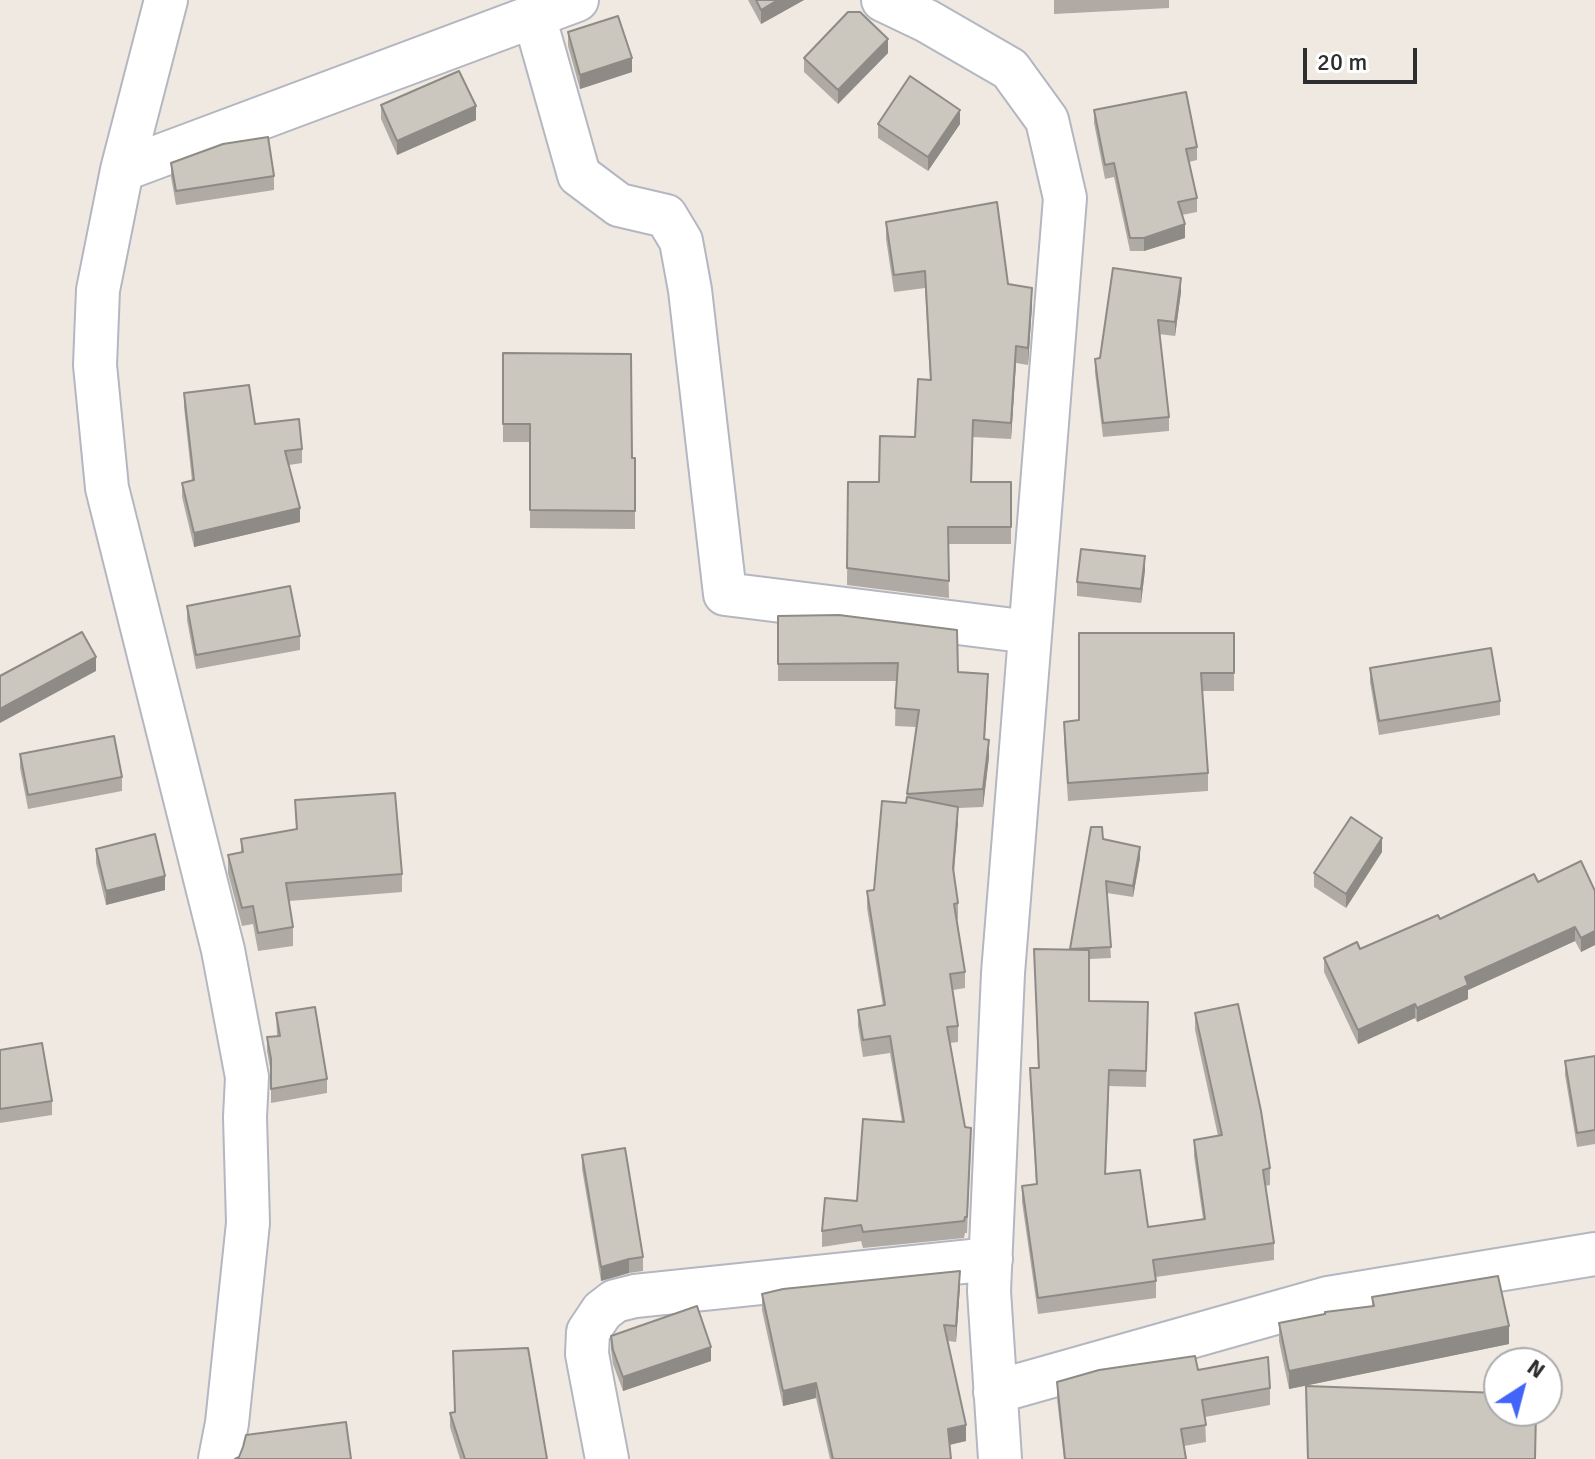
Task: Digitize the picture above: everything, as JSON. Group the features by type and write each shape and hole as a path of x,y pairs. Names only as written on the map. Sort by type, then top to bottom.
{"street":[{"path":"166,0 122,170 98,290 95,365 107,488 223,950 247,1077 248,1223 227,1423 220,1459"},
{"path":"122,170 577,0"},
{"path":"883,0 927,21 1010,69 1047,120 1065,198 1003,973 989,1291 1000,1459"},
{"path":"534,16 579,175 619,205 666,216 681,241 690,290 725,594 1030,632"},
{"path":"995,1392 1328,1298 1595,1254"},
{"path":"607,1459 587,1354 588,1332 602,1311 615,1301 635,1296 991,1259"}],"building":[{"path":"756,0 778,0 761,10"},
{"path":"848,12 860,12 888,39 838,90 804,58"},
{"path":"618,16 632,58 580,75 568,32"},
{"path":"459,71 476,106 397,141 381,105"},
{"path":"910,76 960,110 928,157 878,124"},
{"path":"1186,92 1197,147 1186,149 1197,198 1178,202 1185,224 1144,238 1130,238 1114,163 1105,165 1094,110"},
{"path":"268,137 274,176 176,191 171,163 223,144"},
{"path":"997,202 1008,284 1032,288 1028,348 1016,346 1011,423 973,420 971,482 1011,482 1011,527 948,527 949,581 847,568 848,482 879,482 880,436 915,437 918,379 931,380 925,271 894,275 886,222"},
{"path":"1113,268 1181,278 1175,322 1158,320 1169,417 1103,423 1095,359 1100,358"},
{"path":"503,353 631,354 635,511 530,510 530,424 503,424"},
{"path":"249,385 255,424 299,419 302,449 285,451 300,508 194,533 182,483 194,480 184,393"},
{"path":"1081,549 1145,556 1141,589 1077,582"},
{"path":"290,586 300,636 196,655 187,606"},
{"path":"839,615 957,630 958,672 988,674 984,739 989,740 983,789 907,794 919,710 895,708 898,663 778,664 778,616"},
{"path":"82,632 96,657 0,709 0,676"},
{"path":"1079,633 1234,633 1234,673 1201,673 1208,773 1068,783 1064,722 1079,720"},
{"path":"1491,648 1500,701 1379,721 1370,668"},
{"path":"114,736 122,777 28,795 20,754"},
{"path":"395,793 402,874 286,883 293,927 258,933 253,906 242,908 228,855 243,852 241,839 297,829 295,800"},
{"path":"907,797 958,807 953,868 958,903 954,904 965,972 950,974 958,1026 947,1027 965,1127 971,1128 967,1217 964,1221 863,1232 861,1225 822,1231 825,1198 857,1201 863,1119 904,1122 890,1036 863,1040 858,1010 885,1005 867,891 874,890 882,801 906,803"},
{"path":"1351,817 1382,838 1346,894 1314,873"},
{"path":"1091,827 1102,827 1103,839 1140,847 1133,886 1106,881 1111,947 1070,949"},
{"path":"155,834 165,876 106,891 96,849"},
{"path":"1581,861 1595,891 1595,931 1581,938 1575,927 1465,977 1468,985 1417,1008 1415,1004 1358,1030 1324,958 1357,942 1360,949 1438,915 1440,919 1534,874 1538,882"},
{"path":"1034,949 1089,950 1089,1001 1148,1002 1146,1071 1109,1070 1105,1174 1140,1170 1148,1227 1205,1219 1194,1140 1222,1135 1195,1013 1238,1004 1270,1168 1263,1170 1274,1243 1153,1260 1156,1281 1038,1298 1022,1186 1037,1184 1030,1068 1039,1068"},
{"path":"315,1007 327,1079 271,1089 267,1037 280,1036 276,1013"},
{"path":"42,1043 52,1101 0,1109 0,1050"},
{"path":"1595,1056 1595,1130 1577,1133 1565,1061"},
{"path":"625,1148 643,1257 601,1267 582,1155"},
{"path":"960,1271 956,1326 944,1325 966,1425 948,1429 951,1459 833,1459 816,1383 783,1391 762,1294 783,1289"},
{"path":"1498,1276 1509,1326 1289,1371 1279,1323 1325,1312 1374,1306 1372,1297"},
{"path":"697,1306 711,1347 623,1377 611,1336"},
{"path":"528,1348 547,1459 465,1459 450,1413 455,1412 453,1351"},
{"path":"1195,1356 1198,1370 1268,1357 1270,1388 1202,1400 1206,1425 1181,1429 1186,1459 1065,1459 1057,1382 1099,1370"},
{"path":"1306,1386 1483,1392 1483,1427 1536,1427 1535,1459 1308,1459"},
{"path":"346,1422 351,1459 235,1459 239,1457 246,1435"}]}
